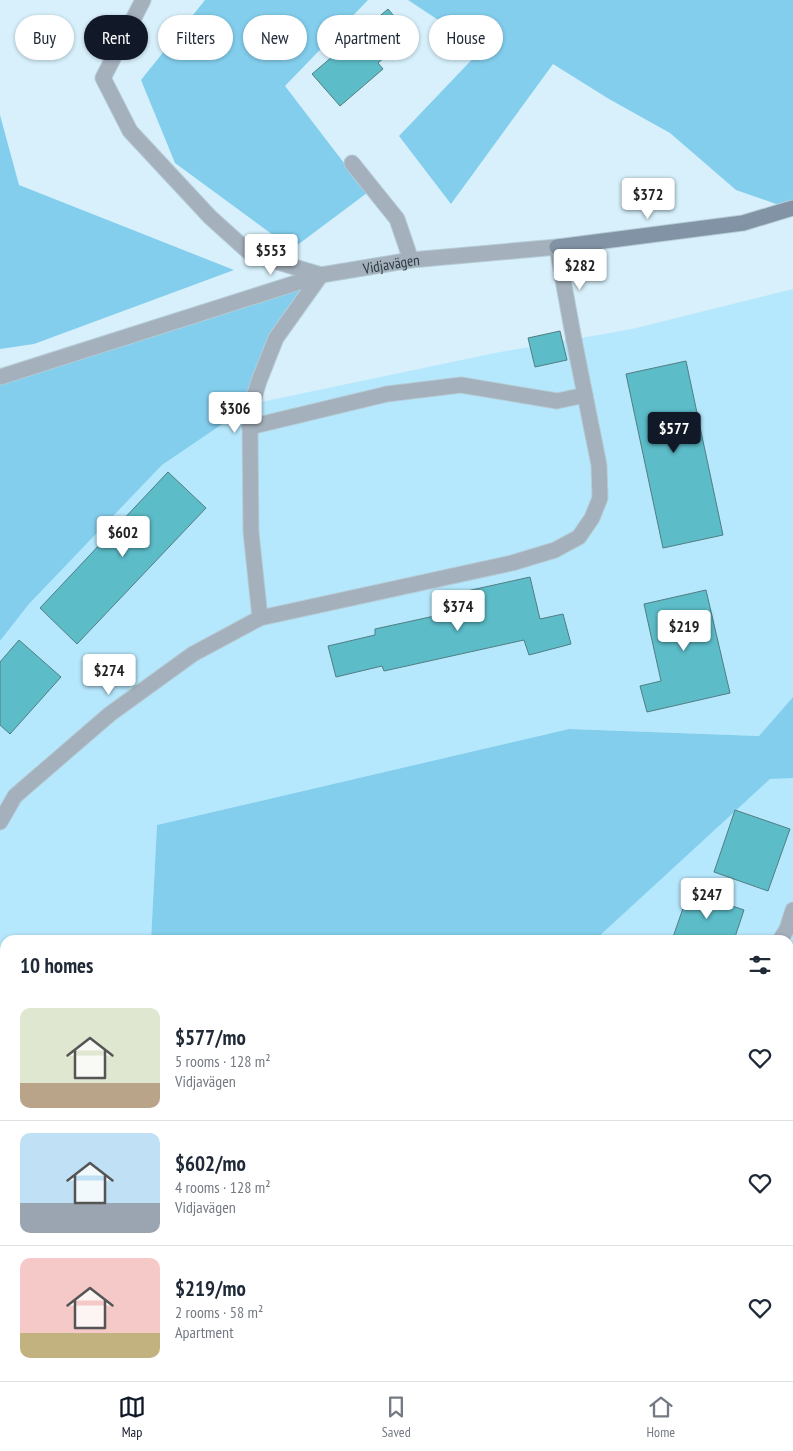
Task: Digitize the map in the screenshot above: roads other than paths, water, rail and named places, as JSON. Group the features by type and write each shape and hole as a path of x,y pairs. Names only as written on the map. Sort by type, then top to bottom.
{"street":[{"path":"143,0 103,78 130,131 210,217 251,254 321,275 276,338 252,404 250,428 250,532 260,618"},
{"path":"352,163 397,219 411,260"},
{"name":"Vidjavägen","path":"0,377 321,275 411,260 557,247 743,223 793,208"},
{"path":"0,822 15,796 110,714 193,654 260,618 512,563 555,550 579,537 592,518 600,498 599,465 557,247"},
{"path":"250,428 387,394 460,385 557,401 585,395"},
{"path":"783,935 793,910"}]}
